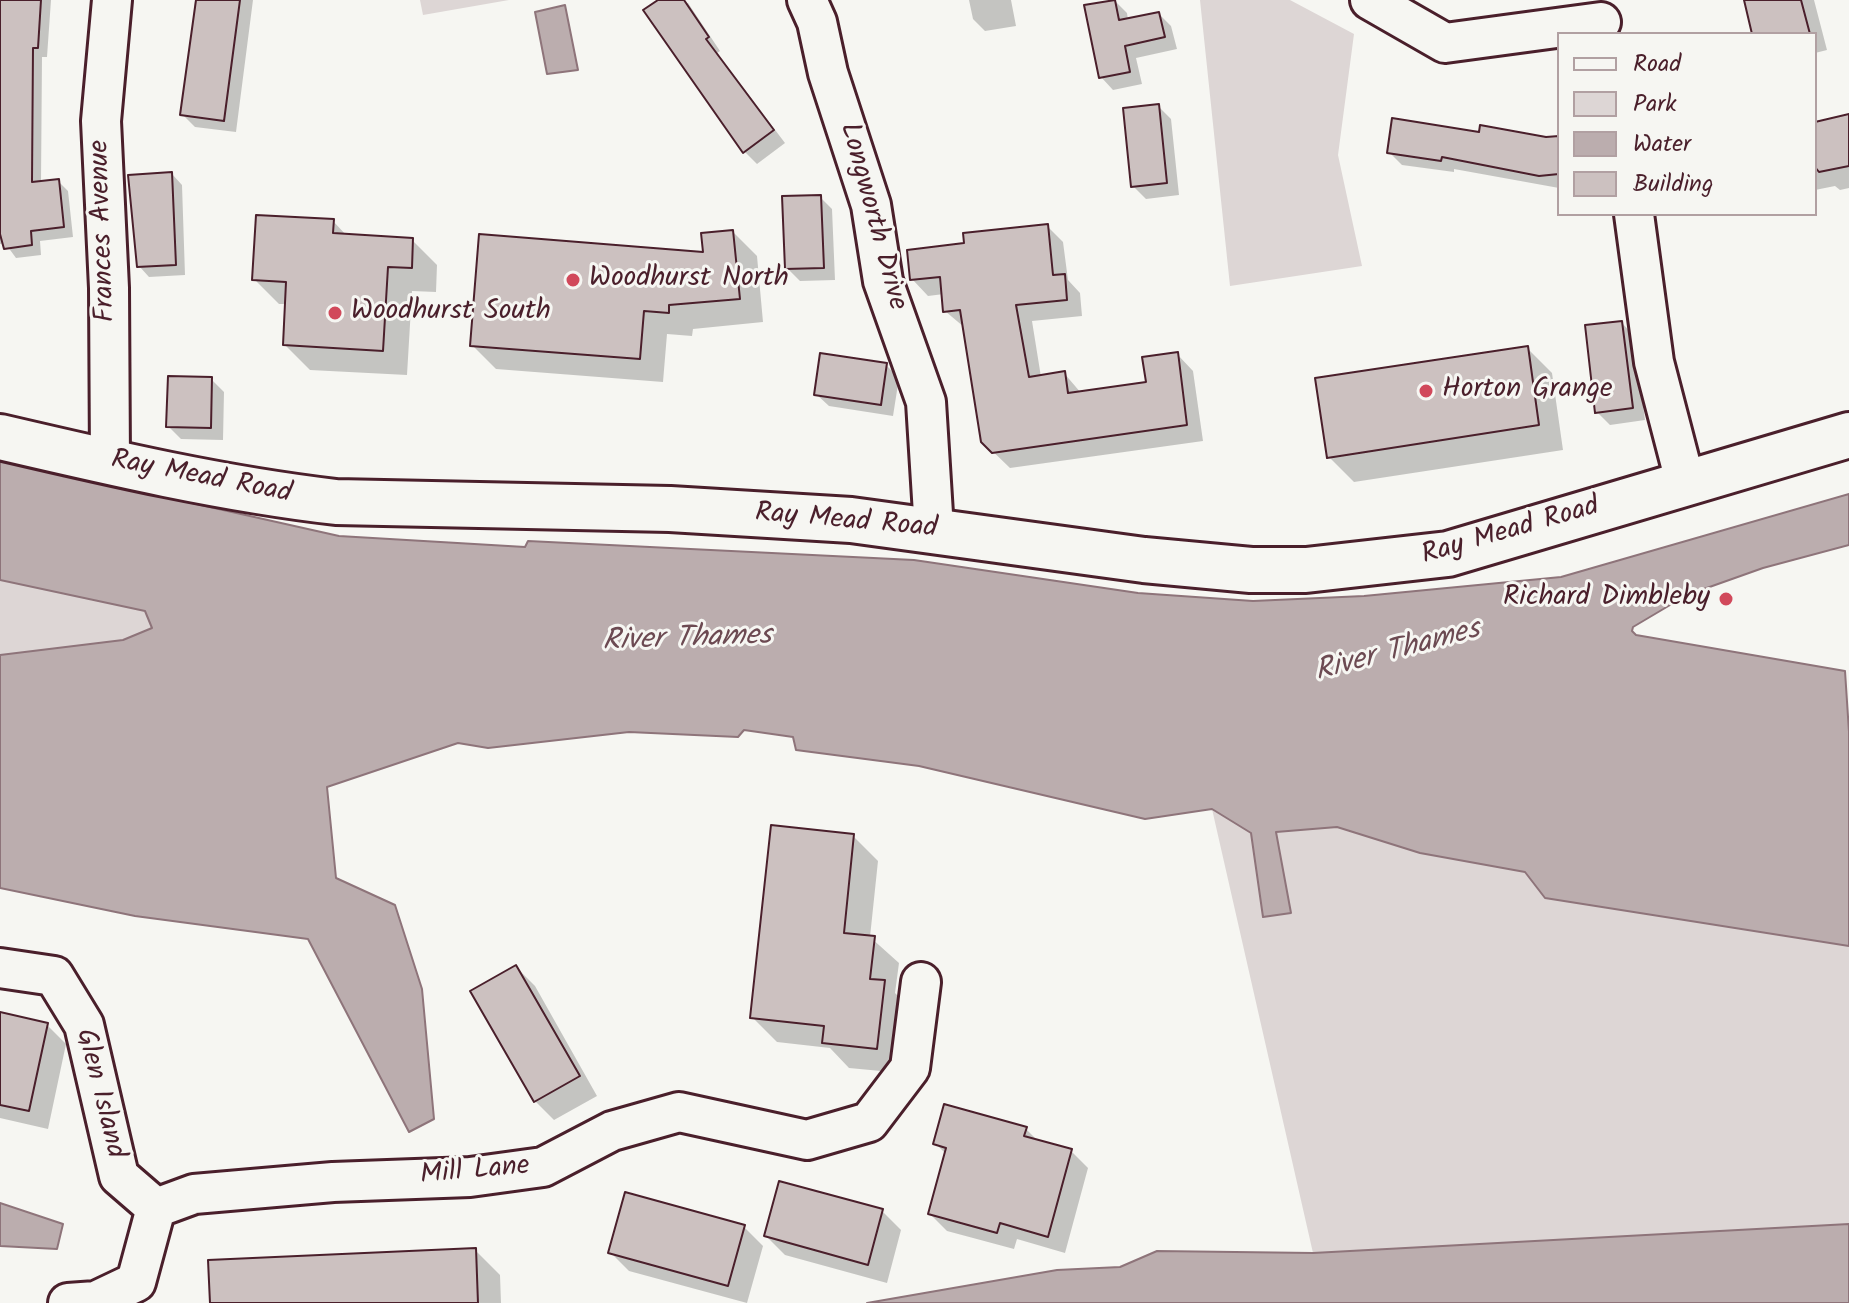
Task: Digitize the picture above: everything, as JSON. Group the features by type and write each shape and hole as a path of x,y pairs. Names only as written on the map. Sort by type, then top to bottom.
{"main road":[{"name":"Ray Mead Road","path":"0,437 110,462 288,496 336,502 670,509 851,520 1144,560 1251,570 1306,570 1448,554 1686,485 1788,450 1849,435"}],"street":[{"name":"Frances Avenue","path":"110,462 109,288 101,121 112,0"},
{"name":"Longworth Drive","path":"807,0 817,22 828,73 871,205 883,281 926,402 934,530"},
{"path":"1370,0 1445,43 1600,19"},
{"path":"1634,216 1654,362 1686,485"},
{"name":"Glen Island","path":"0,968 54,976 84,1025 119,1176 156,1208"},
{"name":"Mill Lane","path":"156,1208 194,1194 333,1182 470,1177 543,1167 612,1131 679,1112 807,1140 869,1122 910,1068 921,982"},
{"path":"68,1303 96,1301 136,1282 156,1208"}],"green space":[{"path":"420,0 509,0 423,15"},
{"path":"1200,0 1290,0 1354,34 1338,155 1362,266 1230,286"},
{"path":"0,580 145,611 152,628 123,640 0,655"},
{"path":"1212,809 1251,833 1263,917 1290,912 1275,832 1337,827 1420,853 1525,872 1545,898 1849,946 1849,1224 1313,1253"}],"water":[{"path":"565,5 578,70 547,74 535,12"},
{"name":"River Thames","path":"0,460 339,536 525,547 528,541 914,560 1138,593 1253,601 1364,596 1561,577 1849,494 1849,545 1763,568 1687,595 1633,627 1632,631 1636,635 1845,671 1849,732 1849,946 1545,898 1525,872 1420,853 1337,827 1276,832 1291,913 1263,917 1251,833 1212,809 1145,819 919,766 796,750 793,737 744,730 738,737 629,732 488,748 458,743 327,787 336,878 395,905 422,989 434,1119 409,1132 308,939 135,916 0,888 0,655 123,640 152,628 145,611 0,580"},
{"path":"0,1203 63,1224 57,1249 0,1246"},
{"path":"1849,1224 1849,1303 867,1303 1057,1270 1120,1267 1157,1251 1313,1253"}],"building":[{"path":"0,0 41,0 38,48 33,48 32,182 59,179 64,227 31,231 32,245 4,249 0,234"},
{"path":"196,0 240,0 224,121 180,115"},
{"path":"658,0 684,0 709,37 706,39 774,130 743,153 643,10"},
{"path":"1115,0 1119,20 1159,12 1165,37 1125,46 1130,72 1099,78 1084,5"},
{"path":"1744,0 1801,0 1809,32 1752,32"},
{"path":"1159,104 1167,183 1131,187 1123,108"},
{"path":"1849,114 1849,166 1819,172 1817,170 1817,122"},
{"path":"1392,118 1479,132 1480,125 1546,137 1557,136 1557,174 1539,176 1442,157 1441,161 1387,153"},
{"path":"172,172 176,265 137,267 128,175"},
{"path":"821,195 824,268 785,269 782,196"},
{"name":"Woodhurst South","path":"256,215 334,219 333,233 413,238 412,268 388,267 383,351 283,345 286,282 252,280"},
{"path":"1048,224 1053,275 1065,274 1067,300 1016,305 1029,377 1065,371 1068,393 1146,382 1142,357 1178,352 1187,425 992,453 981,442 960,310 943,312 940,277 910,280 907,250 964,243 963,233"},
{"name":"Woodhurst North","path":"733,230 740,299 669,305 669,313 644,311 640,359 470,346 479,234 703,252 701,233"},
{"path":"1622,321 1633,408 1595,413 1585,325"},
{"name":"Horton Grange","path":"1528,346 1539,425 1327,458 1315,378"},
{"path":"820,353 887,363 881,405 814,395"},
{"path":"168,376 212,377 211,428 166,427"},
{"path":"771,825 854,834 844,933 875,936 870,979 885,980 877,1049 822,1043 824,1026 750,1018"},
{"path":"516,965 580,1076 534,1102 470,991"},
{"path":"0,1012 48,1023 29,1111 0,1105"},
{"path":"944,1104 1027,1127 1024,1136 1072,1149 1048,1237 1000,1223 997,1233 928,1214 946,1148 933,1144"},
{"path":"779,1181 883,1209 868,1265 764,1236"},
{"path":"625,1192 745,1225 728,1286 608,1253"},
{"path":"476,1248 478,1303 210,1303 208,1260"}],"place":[{"name":"Woodhurst North","path":"573,280"},
{"name":"Woodhurst South","path":"335,313"},
{"name":"Horton Grange","path":"1426,391"},
{"name":"Richard Dimbleby","path":"1726,599"}]}
